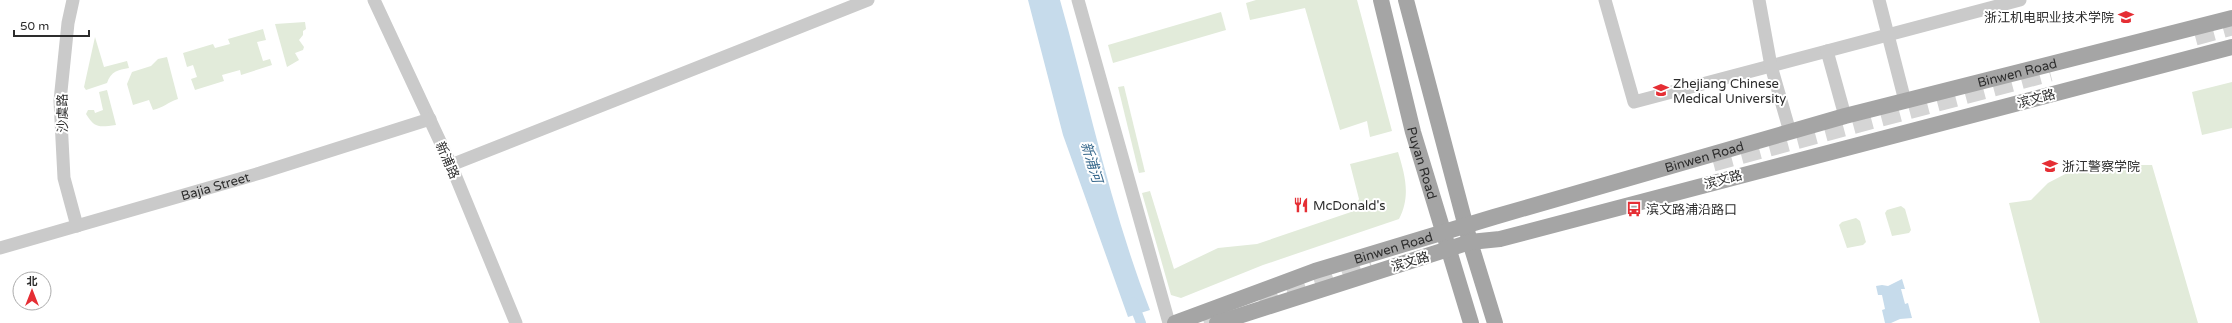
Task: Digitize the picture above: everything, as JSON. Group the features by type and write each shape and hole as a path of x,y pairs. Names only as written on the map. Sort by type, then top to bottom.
{"main road":[{"name":"Puyan Road","path":"1381,0 1413,132 1442,232 1471,323"},
{"name":"Puyan Road","path":"1406,0 1470,242"},
{"name":"Binwen Road","path":"1176,322 1315,271 1466,225 1845,116 2232,18"},
{"name":"滨文路","path":"1217,323 1470,242 1500,239 2232,47"},
{"path":"1470,242 1495,323"}],"street":[{"name":"沙虞路","path":"73,0 68,23 60,100 64,178 77,226"},
{"name":"新浦路","path":"374,0 451,165 516,323"},
{"path":"451,165 868,0"},
{"path":"1078,0 1176,322"},
{"path":"1605,0 1634,102 2020,0"},
{"path":"1759,0 1771,66 1790,132"},
{"path":"1879,0 1905,101"},
{"path":"1827,51 1845,116"},
{"name":"Bajia Street","path":"0,248 260,173 430,119"}],"green space":[{"path":"1256,0 1357,0 1392,131 1370,137 1367,121 1340,130 1305,8 1250,20 1246,3"},
{"path":"1221,12 1226,30 1113,63 1108,45"},
{"path":"305,22 306,29 303,31 303,35 299,40 304,47 303,50 295,53 299,60 287,67 275,24"},
{"path":"263,29 266,40 257,42 263,61 270,59 272,65 241,75 240,70 222,75 224,81 195,90 191,79 197,77 193,65 187,67 183,53 213,44 215,48 230,44 228,39"},
{"path":"95,37 104,67 127,61 129,68 115,72 107,83 86,90 84,87"},
{"path":"167,57 178,99 153,110 149,100 133,105 127,84 132,72 151,66 158,59"},
{"path":"2232,82 2232,128 2202,135 2192,92"},
{"path":"1124,86 1145,172 1139,173 1118,87"},
{"path":"107,90 116,125 98,126 89,119 86,114 88,110 94,110 95,113 103,110 99,92"},
{"path":"1398,152 1406,186 1405,202 1399,219 1263,265 1181,298 1171,295 1142,193 1150,191 1174,269 1218,248 1257,244 1354,211 1359,199 1350,164"},
{"path":"2095,165 2152,165 2198,323 2040,323 2009,203 2031,200 2048,183 2071,171"},
{"path":"1901,206 1905,209 1911,230 1909,233 1892,236 1885,213 1887,210"},
{"path":"1856,218 1860,221 1866,242 1863,245 1847,248 1839,225 1842,222"}],"water":[{"path":"1028,0 1060,0 1112,195 1136,272 1150,310 1128,317 1063,135"},
{"path":"1902,279 1905,289 1901,289 1905,304 1908,303 1912,318 1900,319 1891,323 1885,323 1882,310 1885,309 1882,295 1878,295 1876,286 1888,286"}],"waterway":[{"name":"新浦河","path":"1133,302 1141,323"}],"tunnel":[{"path":"2195,36 2232,26"},
{"path":"1713,162 2050,72"},
{"path":"1260,302 1370,261"},
{"path":"1204,323 1233,312"}],"place":[{"name":"浙江机电职业技术学院","path":"2126,17"},
{"name":"Zhejiang Chinese Medical University","path":"1661,90"},
{"name":"浙江警察学院","path":"2050,166"},
{"name":"McDonald's","path":"1301,205"},
{"name":"滨文路浦沿路口","path":"1634,209"}]}
